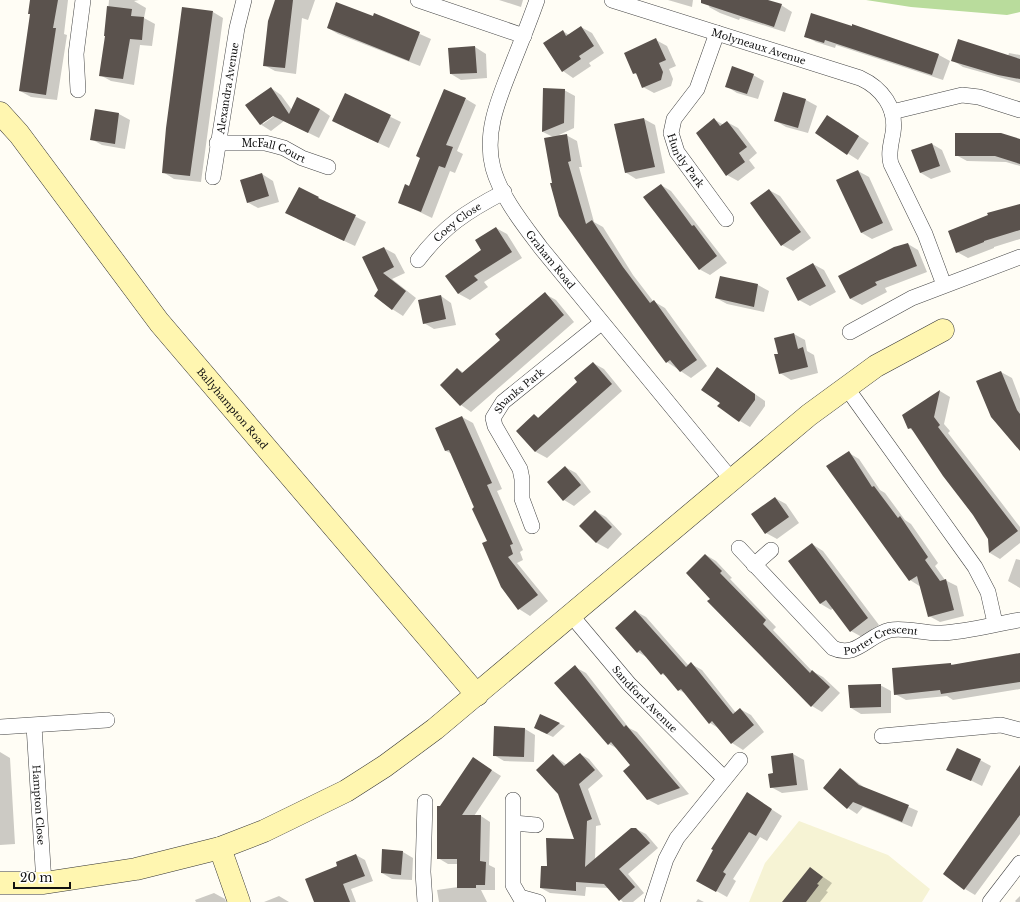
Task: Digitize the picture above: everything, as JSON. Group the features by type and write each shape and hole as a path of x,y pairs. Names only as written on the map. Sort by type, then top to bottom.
{"street":[{"path":"78,90 76,54 83,0"},
{"name":"Alexandra Avenue","path":"213,177 217,143 244,0"},
{"path":"418,0 524,36"},
{"name":"Graham Road","path":"537,0 499,99 492,125 490,156 493,169 504,192 541,248 601,323 732,479"},
{"name":"Molyneaux Avenue","path":"612,0 864,80 881,92 892,112 894,128 890,160 925,234 944,285"},
{"name":"Huntly Park","path":"716,33 697,89 674,119 671,133 677,152 726,219"},
{"path":"892,112 962,95 979,97 1020,110"},
{"name":"Ballyhampton Road","path":"0,112 19,134 158,322 477,695"},
{"name":"McFall Court","path":"217,143 265,143 284,148 302,158 328,167"},
{"name":"Coey Close","path":"418,260 439,234 469,211 504,192"},
{"path":"850,332 896,305 944,285 1020,257"},
{"name":"Shanks Park","path":"532,526 522,499 522,479 520,469 495,426 493,418 503,402 601,323"},
{"path":"0,883 44,882 136,869 220,848 264,831 346,791 385,766 435,729 775,442 846,387 889,358 943,330"},
{"path":"846,387 975,567 988,592 995,624"},
{"name":"Porter Crescent","path":"739,548 833,648 841,652 850,652 877,634 892,630 942,633 1020,620"},
{"path":"754,565 771,550"},
{"name":"Sandford Avenue","path":"571,615 629,684 724,778"},
{"path":"0,727 34,726 107,720"},
{"path":"882,736 1001,725 1020,730"},
{"name":"Hampton Close","path":"34,726 44,882"},
{"path":"652,902 673,844 712,797 724,778 740,760"},
{"path":"513,800 514,887 520,897 538,902"},
{"path":"425,802 425,902"},
{"path":"514,823 536,825"},
{"path":"220,848 239,902"},
{"path":"990,902 1020,863"}],"shaded area":[{"path":"799,821 888,855 930,889 922,902 749,902 765,863"}],"green space":[{"path":"866,0 1020,0 1020,12 1007,15 911,7"}],"building":[{"path":"30,0 58,0 53,28 56,28 46,95 19,91 30,14 28,14"},
{"path":"275,0 293,0 285,68 263,66 268,21"},
{"path":"701,0 768,0 782,4 774,27 701,3"},
{"path":"336,2 373,16 374,13 420,32 409,61 327,28"},
{"path":"107,6 132,9 131,16 144,17 142,40 130,39 123,79 99,76 105,36"},
{"path":"182,7 213,11 190,176 162,173 166,128"},
{"path":"811,13 852,26 852,24 939,54 932,75 825,40 824,43 804,37"},
{"path":"581,26 594,46 579,56 581,59 562,72 543,43 563,30 566,36"},
{"path":"656,38 666,60 659,63 663,72 661,80 642,88 636,73 633,74 624,53"},
{"path":"958,39 1020,59 1020,79 998,75 951,61"},
{"path":"475,46 477,73 450,74 448,48"},
{"path":"732,66 754,74 747,94 725,87"},
{"path":"271,87 289,114 297,97 320,109 308,133 273,116 260,125 245,105"},
{"path":"543,88 565,89 564,123 542,132"},
{"path":"444,89 466,98 446,145 453,147 445,168 439,166 421,212 398,203 405,184 409,186 420,158 416,156"},
{"path":"783,92 806,99 798,128 774,121"},
{"path":"345,93 391,115 378,143 332,121"},
{"path":"95,109 119,113 115,144 90,140"},
{"path":"827,115 859,136 847,155 815,133"},
{"path":"644,118 655,167 625,173 614,124"},
{"path":"714,118 720,126 727,121 747,147 739,153 745,162 726,176 696,133"},
{"path":"955,133 1001,133 1020,139 1020,164 995,156 955,156"},
{"path":"567,134 571,161 568,162 586,224 592,220 623,267 650,303 654,300 697,360 680,372 670,360 666,363 559,216 550,183 552,183 544,138"},
{"path":"932,143 940,166 920,173 911,150"},
{"path":"858,170 883,223 861,233 836,180"},
{"path":"262,173 269,196 247,203 240,180"},
{"path":"661,184 692,226 694,225 717,256 699,270 643,197"},
{"path":"299,187 319,197 318,198 356,215 344,241 285,213"},
{"path":"769,189 801,232 781,246 750,203"},
{"path":"1020,204 1020,230 984,241 956,253 948,231 988,215 987,213"},
{"path":"496,227 512,252 474,276 478,280 458,294 445,276 481,250 475,240"},
{"path":"908,243 917,266 875,282 877,285 850,299 838,276 894,247"},
{"path":"384,247 394,267 383,273 406,291 392,310 374,296 378,290 362,257"},
{"path":"813,263 826,286 798,301 786,278"},
{"path":"720,276 758,284 754,307 715,298"},
{"path":"545,292 564,315 460,406 440,385 457,368 462,373 500,340 495,334"},
{"path":"441,295 446,319 423,324 418,300"},
{"path":"794,333 798,349 803,347 808,367 779,374 774,354 778,354 774,338"},
{"path":"593,362 612,384 535,452 516,431 534,414 538,418 577,382 574,378"},
{"path":"717,367 755,394 755,400 739,422 717,406 720,403 701,390"},
{"path":"1001,371 1020,414 1020,451 991,417 976,381"},
{"path":"940,390 934,417 940,425 938,427 1018,531 989,553 988,539 973,515 943,476 911,428 908,429 902,415"},
{"path":"462,416 492,483 487,485 513,544 510,545 513,554 508,557 538,595 518,610 501,587 482,543 487,541 472,509 474,507 449,450 445,451 435,428"},
{"path":"849,451 872,487 874,486 898,518 900,516 928,557 925,560 940,581 946,579 954,610 928,617 917,576 909,581 826,466"},
{"path":"565,466 581,485 563,501 547,482"},
{"path":"775,497 789,517 765,534 751,514"},
{"path":"595,510 612,527 596,543 579,526"},
{"path":"812,543 868,618 850,632 826,600 820,604 788,561"},
{"path":"705,554 722,571 720,573 766,620 763,624 810,673 812,670 830,687 811,707 707,601 710,599 686,573"},
{"path":"635,610 686,667 691,662 733,714 740,708 754,725 731,744 712,721 709,724 681,689 678,691 663,673 661,675 640,650 637,653 615,628"},
{"path":"1020,653 1020,682 941,694 940,690 894,695 892,668 951,663 951,665"},
{"path":"575,665 624,727 626,725 680,788 647,800 623,771 630,765 611,742 608,745 554,683"},
{"path":"881,684 881,707 850,708 848,685"},
{"path":"540,714 560,723 547,734 534,728"},
{"path":"494,726 525,728 524,757 493,756"},
{"path":"957,748 981,759 971,781 946,770"},
{"path":"580,753 595,770 579,784 592,819 587,821 585,867 631,828 636,828 650,843 619,869 635,887 619,901 604,884 576,882 576,891 540,888 541,866 547,866 546,838 574,839 558,794 536,770 553,754 564,766"},
{"path":"793,753 797,785 770,788 768,774 773,773 771,756"},
{"path":"473,757 492,770 462,815 481,815 480,861 486,862 485,885 476,885 476,888 457,888 457,859 437,859 437,806 440,806"},
{"path":"1020,765 1020,815 964,890 943,874"},
{"path":"840,768 859,785 909,805 902,822 853,802 847,809 823,788"},
{"path":"747,792 772,809 756,836 749,832 723,872 726,874 716,892 696,881 713,850 711,849"},
{"path":"382,849 403,851 401,875 381,873"},
{"path":"356,854 365,876 343,884 350,902 314,902 305,879 337,866 336,862"},
{"path":"810,867 823,877 806,902 782,902"}]}
